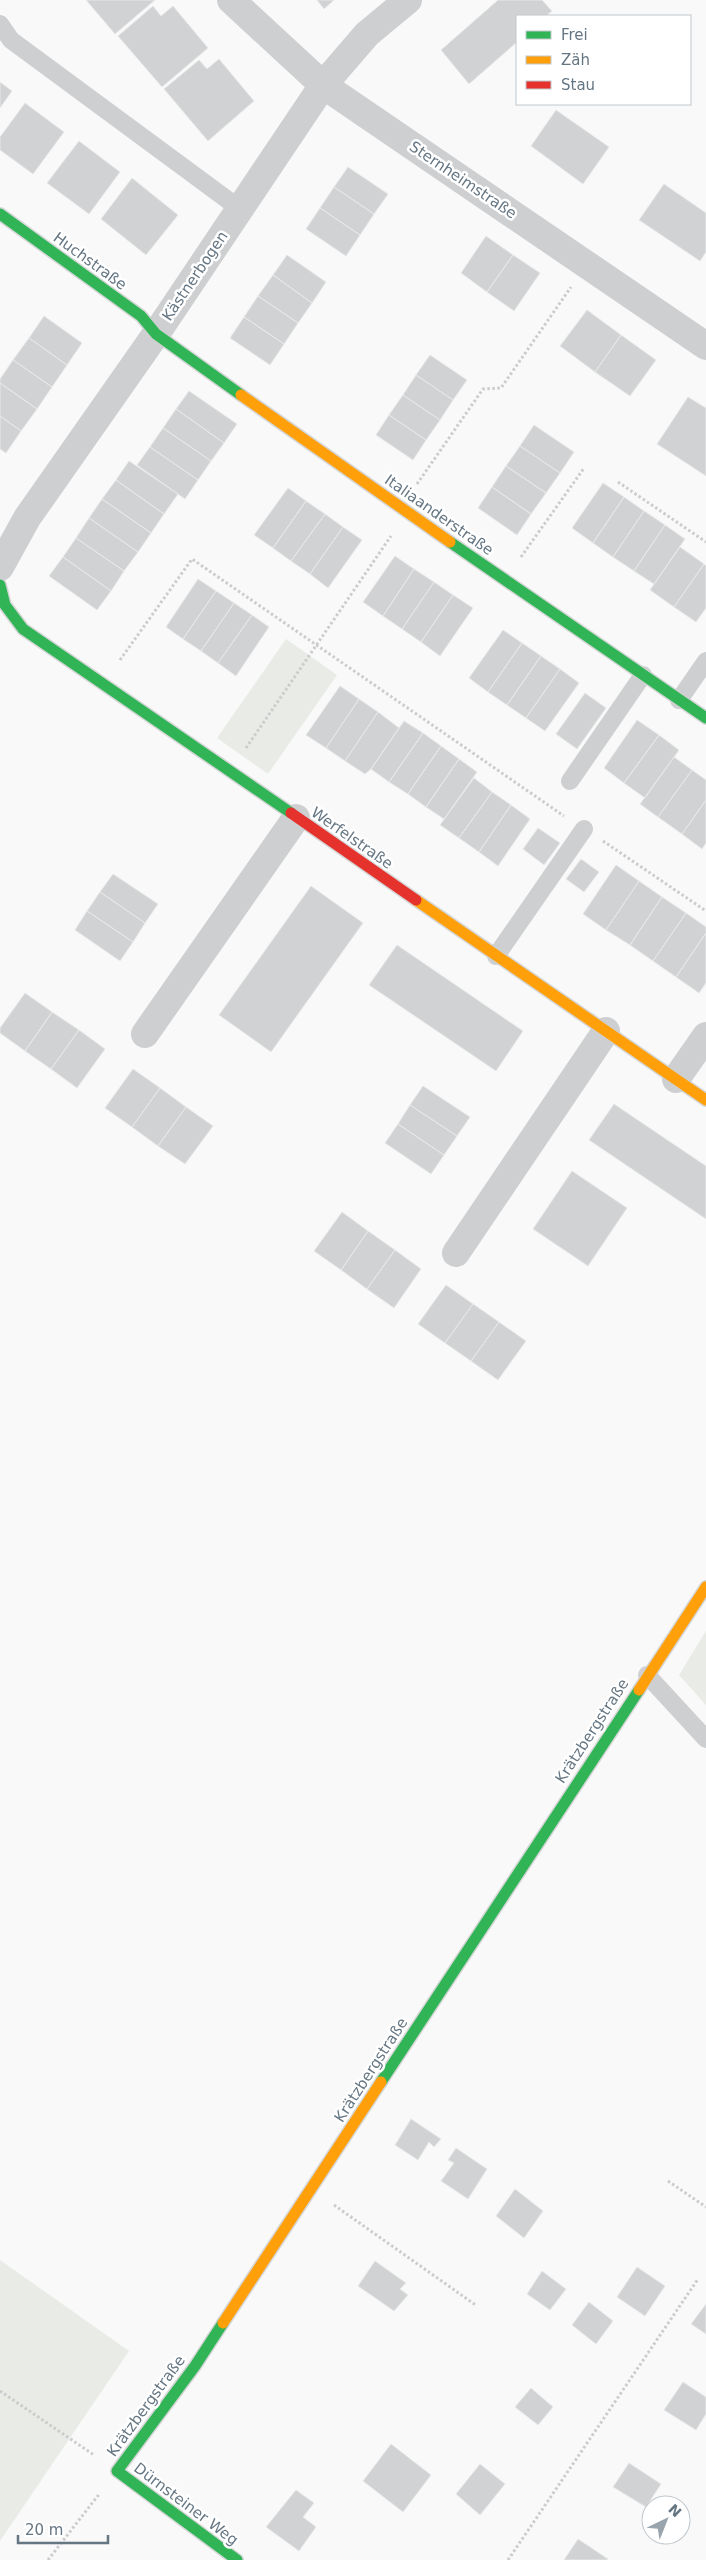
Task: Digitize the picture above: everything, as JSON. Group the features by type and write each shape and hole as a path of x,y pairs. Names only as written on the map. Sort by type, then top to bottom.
{"street":[{"name":"Sternheimstraße","path":"231,0 323,85 706,346"},
{"name":"Kästnerbogen","path":"0,567 27,518 156,334 323,85 366,34 408,0"},
{"name":"Huchstraße","path":"1,216 141,316 156,334"},
{"name":"Italiaanderstraße","path":"156,334 504,580 706,718"},
{"name":"Werfelstraße","path":"0,585 5,605 23,629 706,1100"},
{"path":"146,1034 296,818"},
{"path":"456,1253 606,1031"},
{"path":"676,1079 706,1036"},
{"name":"Krätzbergstraße","path":"117,2471 194,2366 646,1675 706,1587"},
{"name":"Dürnsteiner Weg","path":"117,2471 237,2560"}],"lane":[{"path":"0,24 10,40 240,209"},
{"path":"679,700 706,661"},
{"path":"570,781 643,675"},
{"path":"496,956 584,829"},
{"path":"646,1675 706,1739"}],"path":[{"path":"230,772 483,389 501,388 587,264"},
{"path":"504,580 584,468"},
{"path":"618,482 706,542"},
{"path":"102,685 192,559 706,911"},
{"path":"668,2181 706,2207"},
{"path":"310,2189 477,2306"},
{"path":"508,2560 698,2279"},
{"path":"0,2391 117,2471"},
{"name":"Krätzbergstraße","path":"48,2560 117,2471"}],"shaded area":[{"path":"286,639 337,675 268,774 217,738"},
{"path":"706,1631 706,1705 679,1675"},
{"path":"0,2260 129,2351 0,2541"}],"building":[{"path":"86,0 155,0 115,34"},
{"path":"317,0 334,0 324,9"},
{"path":"498,0 542,0 552,11 547,15 516,15 516,43 469,84 441,50"},
{"path":"153,6 161,16 173,6 208,48 162,87 118,36"},
{"path":"219,59 254,101 208,141 164,89 199,60 207,69"},
{"path":"0,82 12,91 0,108"},
{"path":"25,103 64,132 33,174 0,150 0,137"},
{"path":"556,110 609,147 583,184 531,146"},
{"path":"79,141 120,172 89,214 47,183"},
{"path":"348,167 388,194 374,214 334,187"},
{"path":"132,178 178,215 146,255 101,219"},
{"path":"664,184 706,213 706,252 700,261 639,220"},
{"path":"334,187 374,214 360,235 320,208"},
{"path":"320,208 360,235 346,256 306,229"},
{"path":"486,236 513,255 487,292 461,273"},
{"path":"287,255 326,282 312,303 273,275"},
{"path":"513,255 540,273 514,311 487,292"},
{"path":"273,275 312,303 298,323 258,296"},
{"path":"258,296 298,323 284,344 244,317"},
{"path":"587,310 621,335 595,372 560,346"},
{"path":"44,316 82,343 67,365 29,338"},
{"path":"244,317 284,344 270,365 230,338"},
{"path":"621,335 656,360 630,396 595,372"},
{"path":"29,338 67,365 52,387 13,360"},
{"path":"430,355 467,380 453,400 416,375"},
{"path":"13,360 52,387 37,409 0,383 0,379"},
{"path":"416,375 453,400 440,420 403,395"},
{"path":"0,383 37,409 21,431 0,416"},
{"path":"189,391 237,424 224,443 176,409"},
{"path":"403,395 440,420 426,440 389,415"},
{"path":"688,397 706,408 706,476 657,444"},
{"path":"176,409 224,443 211,461 163,428"},
{"path":"389,415 426,440 413,460 376,435"},
{"path":"0,416 21,431 6,453 0,449"},
{"path":"534,425 574,452 560,473 520,446"},
{"path":"163,428 211,461 198,480 150,447"},
{"path":"520,446 560,473 546,493 506,466"},
{"path":"150,447 198,480 185,499 137,465"},
{"path":"129,461 178,494 164,514 116,480"},
{"path":"506,466 546,493 531,514 492,487"},
{"path":"116,480 164,514 151,533 102,499"},
{"path":"603,483 624,497 593,543 572,528"},
{"path":"492,487 531,514 517,535 478,508"},
{"path":"288,488 306,501 273,548 254,535"},
{"path":"624,497 644,511 613,557 593,543"},
{"path":"102,499 151,533 138,552 89,518"},
{"path":"306,501 325,514 291,561 273,548"},
{"path":"644,511 665,525 634,571 613,557"},
{"path":"325,514 343,527 310,574 291,561"},
{"path":"89,518 138,552 124,571 76,538"},
{"path":"665,525 685,539 654,584 634,571"},
{"path":"343,527 362,540 328,588 310,574"},
{"path":"76,538 124,571 111,591 63,557"},
{"path":"680,547 704,564 674,607 650,590"},
{"path":"395,556 414,569 383,616 363,602"},
{"path":"63,557 111,591 97,610 49,576"},
{"path":"704,564 706,566 706,608 696,622 674,607"},
{"path":"414,569 434,582 402,629 383,616"},
{"path":"198,579 216,591 183,639 166,627"},
{"path":"434,582 453,595 421,642 402,629"},
{"path":"216,591 234,603 201,651 183,639"},
{"path":"453,595 473,608 440,656 421,642"},
{"path":"234,603 252,615 218,663 201,651"},
{"path":"252,615 269,627 236,676 218,663"},
{"path":"503,630 522,643 488,692 469,678"},
{"path":"522,643 541,656 507,705 488,692"},
{"path":"541,656 560,669 526,718 507,705"},
{"path":"560,669 579,683 545,731 526,718"},
{"path":"340,686 359,699 326,748 306,735"},
{"path":"585,693 606,708 577,749 556,734"},
{"path":"359,699 378,712 345,761 326,748"},
{"path":"378,712 399,728 371,769 365,774 345,761"},
{"path":"637,720 659,735 624,783 604,768"},
{"path":"404,721 423,733 389,782 371,769"},
{"path":"423,733 441,746 408,794 389,782"},
{"path":"659,735 679,750 645,798 624,783"},
{"path":"441,746 459,759 426,807 408,794"},
{"path":"674,757 692,770 658,817 640,804"},
{"path":"459,759 477,772 444,819 426,807"},
{"path":"692,770 706,780 706,800 682,834 658,817"},
{"path":"474,778 492,792 459,838 440,825"},
{"path":"492,792 511,805 479,852 459,838"},
{"path":"706,800 706,843 702,849 682,834"},
{"path":"511,805 530,819 498,866 479,852"},
{"path":"538,828 560,843 544,865 523,849"},
{"path":"581,859 599,872 584,892 566,879"},
{"path":"616,865 639,881 606,930 583,914"},
{"path":"113,874 158,904 145,923 100,892"},
{"path":"639,881 662,897 630,945 606,930"},
{"path":"311,886 363,923 271,1052 219,1015"},
{"path":"100,892 145,923 133,942 87,911"},
{"path":"662,897 686,913 653,961 630,945"},
{"path":"87,911 133,942 120,961 75,930"},
{"path":"686,913 706,927 706,933 676,977 653,961"},
{"path":"706,933 706,983 699,993 676,977"},
{"path":"397,945 523,1031 496,1071 369,985"},
{"path":"25,993 52,1012 25,1051 0,1033 0,1028"},
{"path":"52,1012 79,1030 51,1069 25,1051"},
{"path":"79,1030 105,1049 77,1088 51,1069"},
{"path":"133,1069 160,1088 132,1127 105,1108"},
{"path":"423,1086 470,1117 457,1136 410,1105"},
{"path":"160,1088 186,1107 158,1146 132,1127"},
{"path":"614,1104 706,1166 706,1219 589,1140"},
{"path":"410,1105 457,1136 444,1155 398,1124"},
{"path":"186,1107 213,1126 185,1164 158,1146"},
{"path":"398,1124 444,1155 431,1174 385,1143"},
{"path":"572,1171 627,1208 588,1266 533,1229"},
{"path":"342,1212 368,1231 341,1270 314,1251"},
{"path":"368,1231 395,1250 367,1289 341,1270"},
{"path":"395,1250 421,1269 394,1308 367,1289"},
{"path":"446,1285 473,1304 445,1343 418,1324"},
{"path":"473,1304 499,1322 471,1361 445,1343"},
{"path":"499,1322 526,1341 498,1380 471,1361"},
{"path":"411,2119 441,2139 434,2147 429,2142 418,2160 395,2145"},
{"path":"456,2148 487,2169 468,2199 441,2181 454,2163 448,2160"},
{"path":"515,2189 543,2211 524,2238 496,2216"},
{"path":"375,2261 406,2283 400,2289 408,2295 394,2311 358,2286"},
{"path":"637,2267 665,2286 645,2316 617,2297"},
{"path":"542,2271 566,2289 550,2310 527,2294"},
{"path":"589,2302 613,2321 596,2344 572,2325"},
{"path":"706,2304 706,2334 691,2324"},
{"path":"683,2382 706,2397 706,2414 696,2430 664,2410"},
{"path":"531,2388 553,2407 538,2425 515,2407"},
{"path":"391,2444 431,2475 403,2512 363,2481"},
{"path":"629,2463 661,2484 654,2495 641,2495 641,2504 613,2487"},
{"path":"480,2464 505,2484 480,2515 456,2494"},
{"path":"296,2490 314,2503 303,2517 316,2527 299,2551 266,2527"},
{"path":"578,2539 608,2559 564,2560"}],"traffic: fast":[{"path":"0,214 141,316 156,334 241,395"},
{"path":"450,542 706,718"},
{"path":"0,585 5,605 23,629 291,813"},
{"path":"381,2082 639,1690"},
{"path":"223,2323 195,2366 117,2471 237,2560"}],"traffic: slow":[{"path":"241,395 450,542"},
{"path":"416,900 706,1100"},
{"path":"639,1690 706,1587"},
{"path":"223,2323 381,2082"}],"traffic: jam":[{"path":"291,813 416,900"}]}
